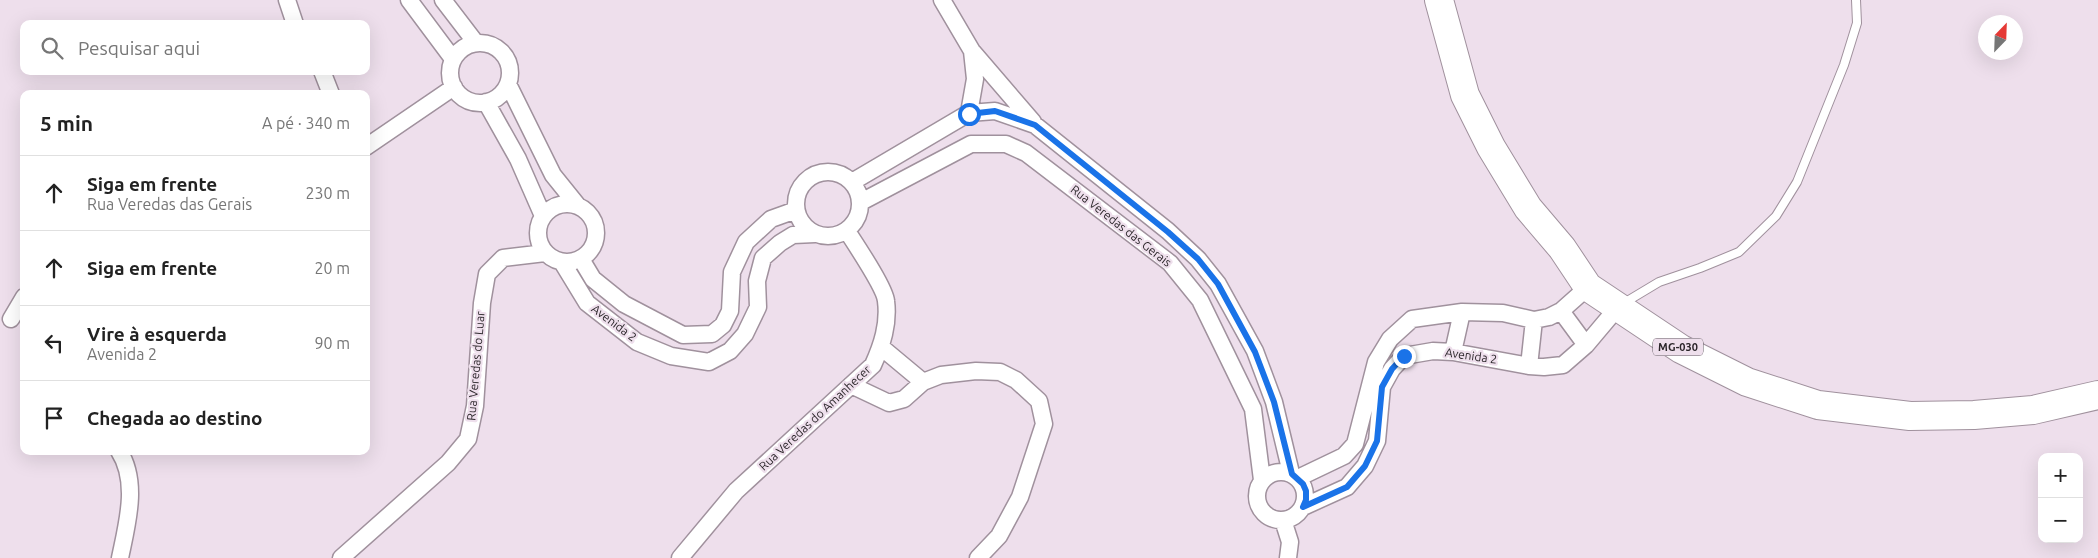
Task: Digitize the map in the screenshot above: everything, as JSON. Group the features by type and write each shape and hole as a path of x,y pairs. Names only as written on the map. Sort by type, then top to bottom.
{"highway":[{"name":"MG-030","path":"1441,3 1466,95 1491,147 1528,208 1562,248 1588,287 1681,349 1747,382 1818,405 1910,416 1974,415 2033,410 2098,395"}],"street":[{"path":"287,0 293,20"},
{"path":"409,0 453,59"},
{"path":"443,0 476,43"},
{"path":"942,0 972,51 1035,125"},
{"path":"476,43 487,44 496,48 504,54 509,64 508,84 503,93 495,99 486,102 467,100 454,87 450,68 453,59 459,52 467,46 476,43"},
{"path":"969,114 975,79 972,51"},
{"path":"323,75 329,90"},
{"path":"508,84 553,175 578,206 586,211 596,227 597,237 589,254 572,262 562,262 553,259 545,253 540,244 538,235 539,225 550,209 569,204 578,206"},
{"path":"370,145 454,87"},
{"path":"486,102 518,159 544,216"},
{"name":"Rua Veredas das Gerais","path":"852,182 969,114 995,111 1035,125 1168,232 1198,259 1218,284 1255,352 1274,402 1295,476"},
{"name":"Rua Veredas das Gerais","path":"861,202 971,144 1006,144 1026,153 1170,263 1200,300 1254,409 1262,480"},
{"path":"822,172 833,172 843,175 852,182 858,191 861,202 860,213 855,223 847,231 837,236 826,237 815,234 803,224 796,210 799,190 805,182 822,172"},
{"name":"Avenida 2","path":"581,259 592,278 624,304 683,335 712,334 723,325 730,311 732,272 746,242 772,219 796,210"},
{"name":"Rua Veredas do Amanhecer","path":"680,558 736,491 873,365 884,340 886,300 872,272 847,231"},
{"name":"Avenida 2","path":"562,262 587,303 637,342 671,356 709,362 730,351 745,334 758,307 757,281 763,258 780,243 793,235 815,234"},
{"name":"Rua Veredas do Luar","path":"341,558 448,463 468,439 475,406 482,303 487,274 503,258 545,253"},
{"path":"1295,476 1306,491 1306,500 1303,507 1291,518 1283,520 1267,516 1261,510 1258,502 1257,494 1262,480 1276,472 1295,476 1344,456 1355,444 1376,362 1390,339 1412,319 1462,312 1503,313 1534,320 1549,317 1561,311 1588,287"},
{"path":"12,319 20,304"},
{"name":"Avenida 2","path":"1303,507 1347,487 1365,466 1377,441 1382,387 1392,369 1404,356 1433,352 1453,352 1529,366 1563,365 1586,345 1618,307"},
{"path":"1561,311 1586,345"},
{"path":"1453,352 1462,312"},
{"path":"1529,366 1534,320"},
{"path":"881,347 923,382"},
{"path":"851,386 889,403 904,399 923,382 941,375 976,371 1000,372 1016,380 1039,401 1044,424 1020,497 999,536 978,558"},
{"path":"120,558 129,520 130,489 125,461 121,455"},
{"path":"1283,520 1290,542 1288,558"}],"lane":[{"path":"1618,307 1659,282 1739,252 1776,216 1797,182 1844,65 1857,23 1856,0"}],"route":[{"path":"969,114 995,111 1035,125 1168,232 1198,259 1218,284 1255,352 1274,402 1292,474 1303,484 1306,491 1306,500 1303,507 1347,487 1365,466 1377,441 1382,387 1392,369 1404,356"}]}
